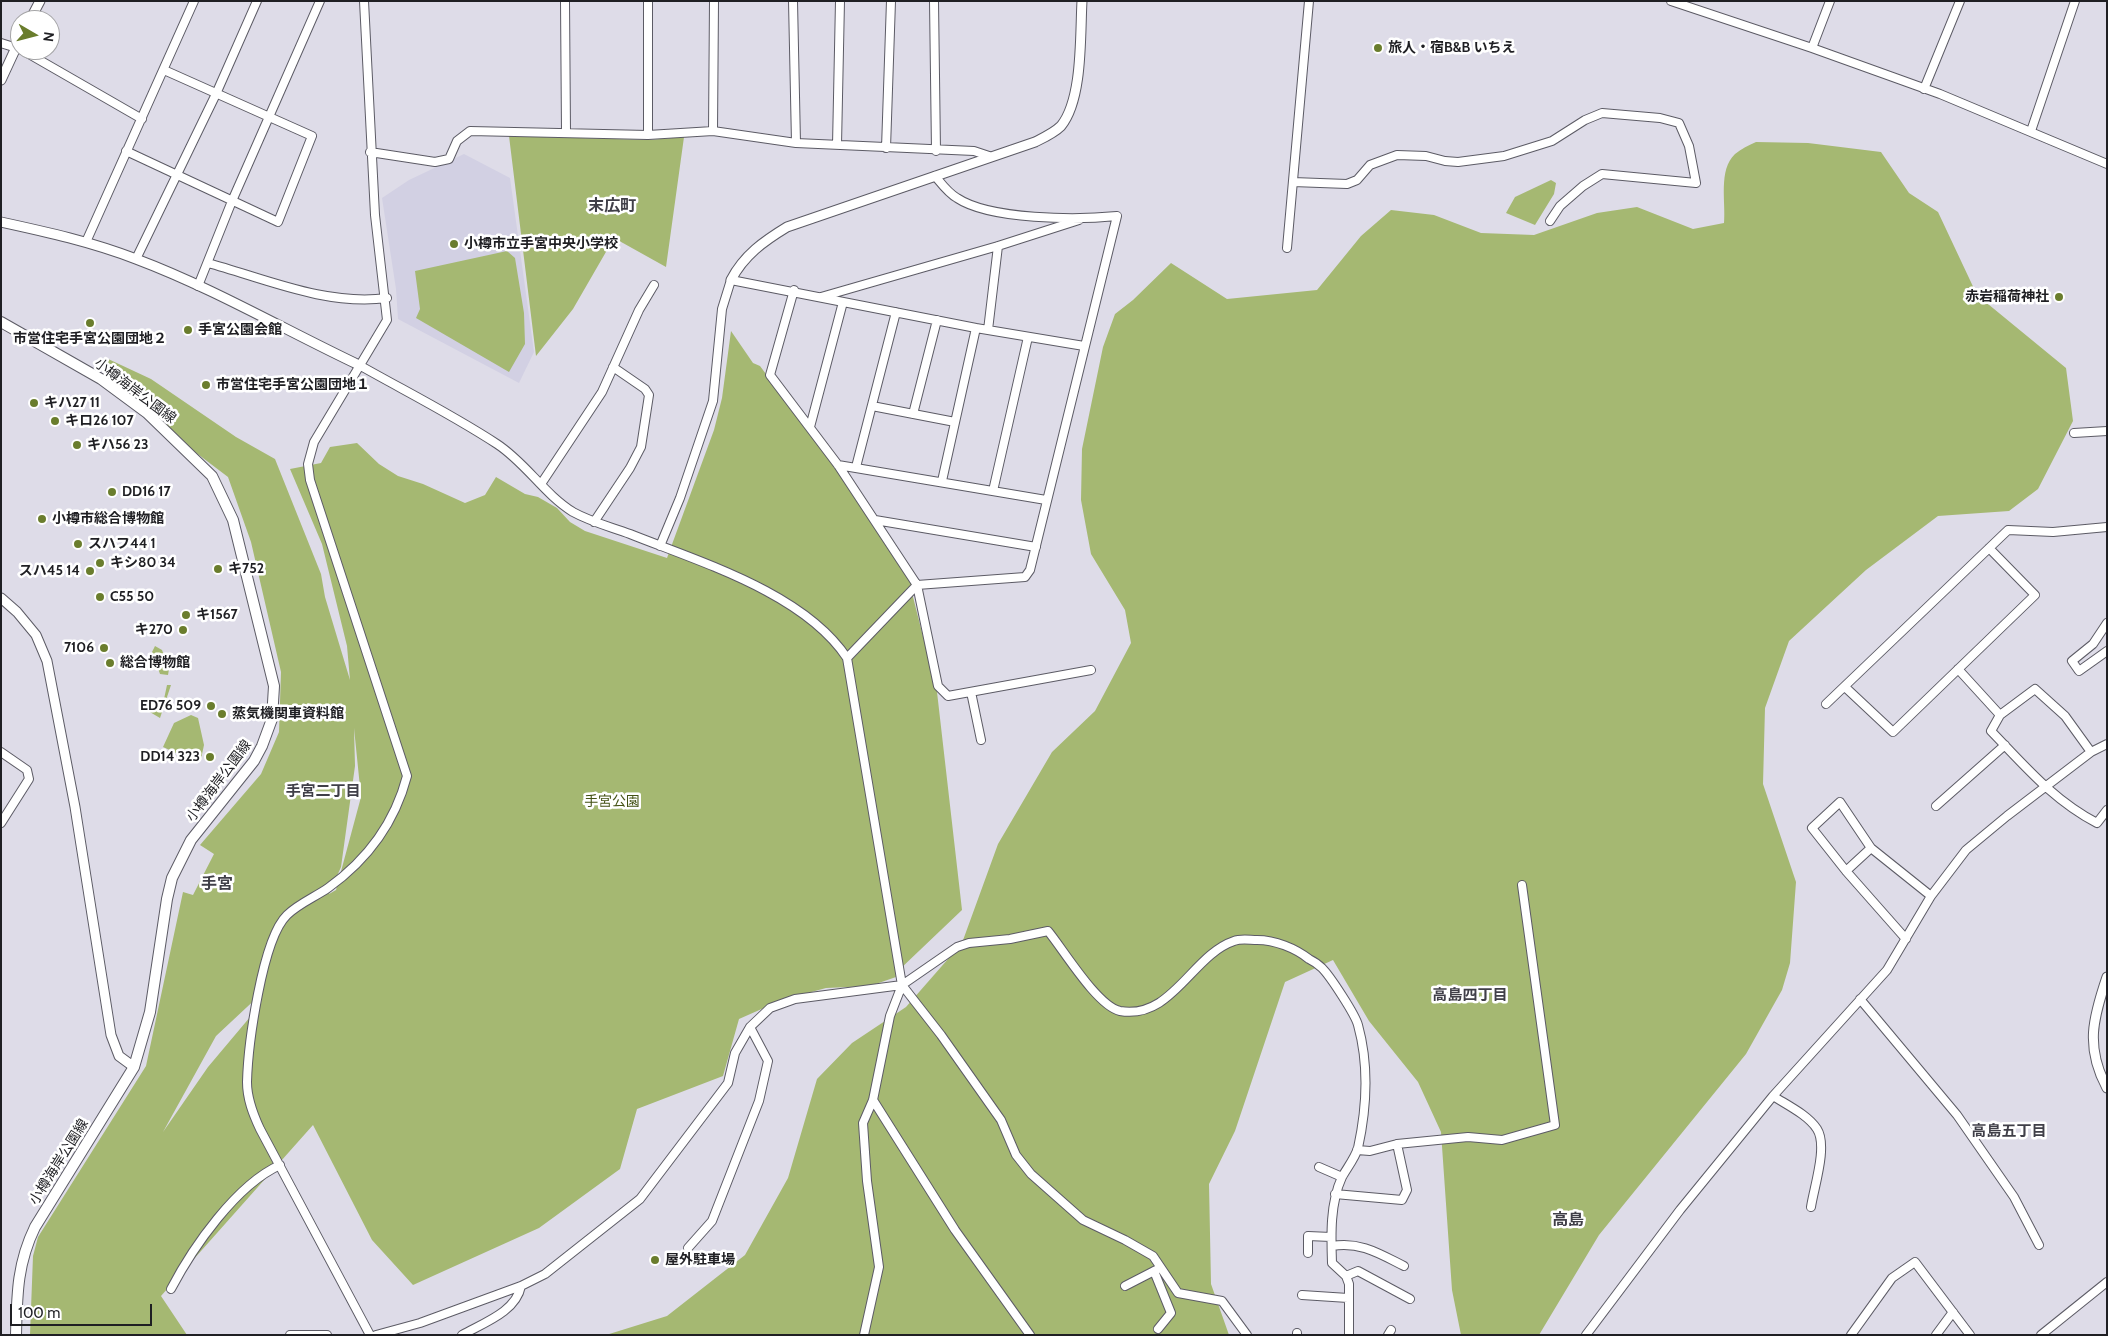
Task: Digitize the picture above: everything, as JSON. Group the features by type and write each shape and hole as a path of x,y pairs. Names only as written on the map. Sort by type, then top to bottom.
{"main road":[{"name":"小樽海岸公園線","path":"1,322 101,379 147,413 212,476 233,520 274,686 272,719 262,746 254,761 192,840 172,878 150,1012 134,1067 34,1227 24,1248 19,1270 16,1335"}],"street":[{"path":"86,242 194,1"},
{"path":"136,259 216,94 257,1"},
{"path":"198,286 232,201 320,1"},
{"path":"364,1 370,152 375,215 387,298 388,320 314,442 308,464 310,480 407,776 402,796 375,844 332,885 288,914 274,933 259,989 248,1082 250,1106 370,1335"},
{"path":"565,1 566,132"},
{"path":"648,1 648,135"},
{"path":"713,131 714,1"},
{"path":"793,1 796,143"},
{"path":"837,145 840,1"},
{"path":"886,148 891,1"},
{"path":"934,1 936,151"},
{"path":"660,546 680,498 712,401 722,309 732,280 741,263 763,242 787,227 989,156 1035,142 1061,125 1074,100 1082,1"},
{"path":"1287,248 1309,1"},
{"path":"1671,1 1924,88 2107,164"},
{"path":"1812,48 1830,1"},
{"path":"1924,88 1960,1"},
{"path":"2031,131 2075,1"},
{"path":"1,80 12,60"},
{"path":"43,60 142,119"},
{"path":"126,151 178,173 278,222 312,136 164,70"},
{"path":"1293,182 1347,184 1356,180 1370,165 1397,154 1426,156 1458,162 1504,156 1552,141 1584,120 1602,112 1660,118 1678,124 1689,146 1696,183 1602,174 1583,186 1560,206 1550,221"},
{"path":"370,152 434,162 449,159 457,141 470,131 648,135 713,131 796,143 936,151 974,151 989,156"},
{"path":"846,658 917,585 1025,577 1030,570 1117,216 1083,219 986,211 956,198 934,176"},
{"path":"818,298 998,246 1083,219"},
{"path":"1,222 86,242 136,259 198,286 359,365 499,445 541,484 553,499 594,522 713,566 802,612 825,630 846,658 902,985 941,1034 1001,1120 1016,1155 1031,1174 1083,1220 1146,1252 1162,1267 1170,1284 1178,1293 1222,1301 1247,1335"},
{"path":"988,330 998,246"},
{"path":"208,263 334,298 369,300 387,298"},
{"path":"732,280 794,290 818,298 976,328 1084,346"},
{"path":"541,484 602,392 639,310 654,286"},
{"path":"794,290 770,375 838,465 917,585 938,686 948,696 1091,670"},
{"path":"810,426 843,302"},
{"path":"856,467 896,312"},
{"path":"913,414 937,320"},
{"path":"942,482 976,328"},
{"path":"993,491 1028,337"},
{"path":"594,522 630,468 641,447 649,395 645,388 613,367"},
{"path":"872,406 956,422"},
{"path":"2074,433 2107,431"},
{"path":"838,465 1046,500"},
{"path":"874,520 1036,547"},
{"path":"1826,704 2008,530 2053,532 2107,526"},
{"path":"1845,687 1893,732 2035,595 1989,548"},
{"path":"1,598 17,612 36,634 48,661 111,1035 119,1056 134,1067"},
{"path":"2107,623 2093,644 2072,661 2079,671 2107,651"},
{"path":"1958,669 2000,715"},
{"path":"2091,752 2065,716 2035,689 2000,715 1991,731 2045,787 2072,810 2097,823 2107,810"},
{"path":"971,692 981,740"},
{"path":"1586,1335 1680,1210 1773,1096 1887,970 1931,896 1966,850 2091,752 2107,744"},
{"path":"1936,806 2005,745"},
{"path":"1,752 27,770 30,780 1,823"},
{"path":"1906,939 1846,871 1812,828 1840,802 1871,848 1931,896"},
{"path":"1846,871 1871,848"},
{"path":"1358,1150 1370,1151 1397,1144 1468,1137 1502,1140 1555,1125 1522,885"},
{"path":"376,1335 420,1323 521,1286 545,1274 640,1199 728,1083 735,1052 750,1027 770,1008 795,999 902,985 957,947 969,943 1010,940 1048,931 1086,982 1109,1006 1118,1010 1142,1011 1178,989 1215,950 1236,940 1265,940 1284,946 1304,954 1321,967 1356,1019 1364,1048 1366,1080 1358,1150 1342,1177 1335,1194 1331,1237 1332,1263 1346,1276 1349,1284 1348,1298 1351,1334"},
{"path":"2107,977 2094,1019 2092,1035 2094,1056 2107,1088"},
{"path":"864,1335 879,1267 867,1181 863,1123 873,1100 890,1016 902,985"},
{"path":"1860,999 1957,1115 2014,1197 2039,1245"},
{"path":"688,1248 712,1221 759,1102 768,1060 750,1027"},
{"path":"1773,1096 1798,1111 1817,1129 1822,1148 1810,1207"},
{"path":"873,1100 955,1230 1030,1335"},
{"path":"1335,1194 1402,1200 1407,1190 1397,1144"},
{"path":"172,1290 186,1263 234,1201 256,1179 280,1165"},
{"path":"1319,1167 1342,1177"},
{"path":"1308,1253 1308,1236 1331,1237"},
{"path":"1332,1246 1352,1244 1366,1247 1404,1266"},
{"path":"1851,1335 1892,1278 1915,1262 1970,1335"},
{"path":"1125,1286 1162,1267"},
{"path":"1346,1276 1358,1270 1410,1298"},
{"path":"1154,1271 1171,1313 1158,1329"},
{"path":"2041,1335 2107,1282"},
{"path":"462,1335 513,1305 520,1295 521,1286"},
{"path":"1302,1295 1348,1298"},
{"path":"1936,1335 1953,1312"},
{"path":"290,1335 328,1335"}],"shaded area":[{"name":"小樽市立手宮中央小学校","path":"464,154 510,178 534,352 519,383 398,319 396,289 382,198 409,180"}],"green space":[{"path":"509,136 649,140 684,137 666,267 614,238 573,309 536,356"},
{"path":"1756,142 1808,143 1881,152 1909,193 1938,212 1977,295 2066,368 2073,421 2038,489 2009,511 1938,516 1866,570 1789,641 1765,708 1763,784 1796,882 1790,963 1782,990 1746,1054 1599,1235 1539,1335 1461,1335 1452,1290 1441,1132 1418,1082 1369,1021 1333,960 1285,982 1235,1131 1209,1184 1211,1284 1229,1335 606,1335 667,1316 745,1255 788,1178 817,1079 852,1043 906,1007 962,943 998,844 1052,752 1095,711 1131,643 1125,610 1091,554 1081,500 1082,449 1103,347 1115,314 1133,300 1171,263 1227,299 1317,290 1361,236 1391,210 1434,215 1481,233 1534,235 1597,213 1637,207 1693,229 1724,223 1726,169 1735,154"},
{"path":"1551,180 1556,183 1554,194 1535,225 1506,213 1515,197"},
{"path":"507,251 515,258 524,313 525,344 509,372 416,318 420,309 415,271"},
{"name":"手宮公園","path":"731,331 753,363 760,366 911,568 911,589 937,692 962,910 899,970 895,971 896,977 870,986 826,988 782,1000 739,1019 723,1076 637,1109 620,1169 539,1228 413,1285 372,1240 313,1125 161,1296 187,1335 30,1335 33,1256 38,1237 146,1066 183,892 193,895 214,854 200,845 261,774 279,732 281,672 251,542 228,477 195,452 102,362 106,358 151,379 236,437 275,459 321,574 325,597 350,680 347,646 322,544 290,469 321,463 330,447 357,443 379,464 398,476 423,484 465,503 485,495 496,477 525,494 538,497 557,508 570,522 585,531 667,558 714,430 722,398","holes":["354,728 361,797 336,890 329,894 341,867 355,766","262,993 261,1004 208,1067 163,1132 216,1036"]},
{"path":"155,646 162,650 169,669 168,675 160,674 152,652"},
{"path":"167,685 171,685 160,718 143,708 164,699"},
{"path":"191,715 198,718 204,745 201,759 196,762 163,747 174,723"}],"place":[{"name":"旅人・宿B&B いちえ","path":"1378,48"},
{"name":"小樽市立手宮中央小学校","path":"454,244"},
{"name":"赤岩稲荷神社","path":"2059,297"},
{"name":"市営住宅手宮公園団地２","path":"90,323"},
{"name":"手宮公園会館","path":"188,330"},
{"name":"市営住宅手宮公園団地１","path":"206,385"},
{"name":"キハ27 11","path":"34,403"},
{"name":"キロ26 107","path":"55,421"},
{"name":"キハ56 23","path":"77,445"},
{"name":"DD16 17","path":"112,492"},
{"name":"小樽市総合博物館","path":"42,519"},
{"name":"スハフ44 1","path":"78,544"},
{"name":"キシ80 34","path":"100,563"},
{"name":"キ752","path":"218,569"},
{"name":"スハ45 14","path":"90,571"},
{"name":"C55 50","path":"100,597"},
{"name":"キ1567","path":"186,615"},
{"name":"キ270","path":"183,630"},
{"name":"7106","path":"104,648"},
{"name":"総合博物館","path":"110,663"},
{"name":"ED76 509","path":"211,706"},
{"name":"蒸気機関車資料館","path":"222,714"},
{"name":"DD14 323","path":"210,757"},
{"name":"屋外駐車場","path":"655,1260"}],"district":[{"name":"末広町","path":"612,206"},
{"name":"手宮二丁目","path":"323,792"},
{"name":"手宮","path":"217,884"},
{"name":"高島四丁目","path":"1470,996"},
{"name":"高島五丁目","path":"2009,1132"},
{"name":"高島","path":"1568,1220"}]}
